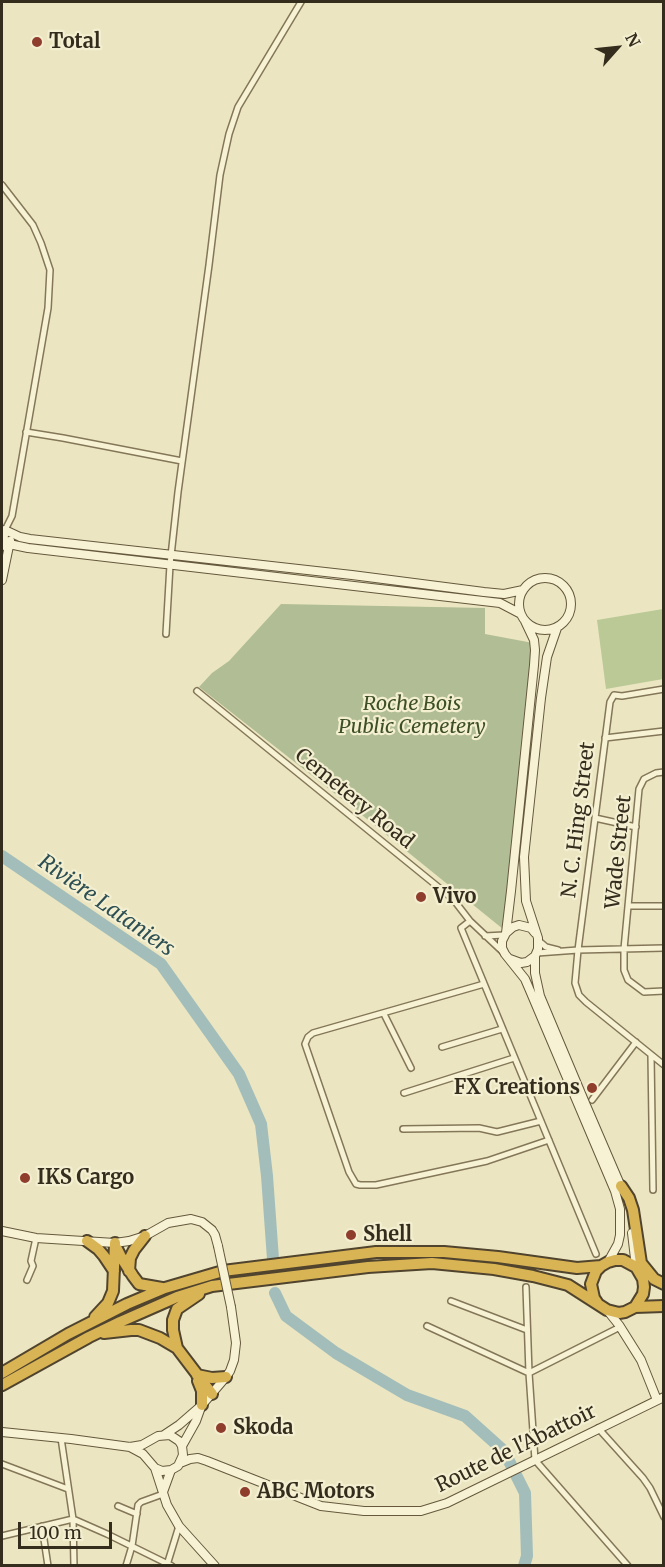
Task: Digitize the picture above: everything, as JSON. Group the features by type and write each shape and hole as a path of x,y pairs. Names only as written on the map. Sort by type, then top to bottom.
{"highway":[{"path":"621,1186 633,1210 641,1263 663,1286"},
{"path":"129,1271 130,1258 145,1236"},
{"path":"87,1241 98,1249 114,1272"},
{"path":"115,1243 129,1271 139,1284 165,1288"},
{"path":"91,1321 108,1303 113,1291 115,1243"},
{"path":"2,1373 91,1321 165,1288 223,1271 376,1252 444,1252 577,1268 623,1260 636,1267 643,1279 643,1294 633,1308"},
{"path":"2,1388 29,1369 94,1335 177,1297 212,1286 368,1267 432,1263 495,1269 568,1285 602,1307 619,1313 633,1308 663,1306"},
{"path":"602,1307 594,1298 591,1284 596,1271 605,1264"},
{"path":"643,1279 663,1286"},
{"path":"212,1286 177,1309 172,1325 177,1348 212,1394"},
{"path":"94,1335 139,1330 177,1348"},
{"path":"196,1375 212,1378 226,1377"},
{"path":"196,1375 202,1391 202,1405"}],"main road":[{"path":"5,537 171,554 484,592 504,594 523,590"},
{"path":"5,537 28,548 500,603 523,617 531,627 548,631 563,624 568,617 571,609 568,591 555,580 537,579 529,583 520,597 519,606 523,617 534,640 535,658 520,812 502,948 525,979 615,1191 620,1209 621,1235 605,1264"},
{"path":"2,580 5,537"},
{"path":"557,628 548,657 541,698 524,857 526,901 538,939 535,973 540,996 621,1186 629,1212 636,1267"},
{"path":"505,934 513,927 525,926 535,932 538,939"},
{"path":"507,956 521,963 536,955"},
{"path":"2,1231 36,1238 115,1243 145,1236 168,1223 191,1219 202,1222 215,1235 231,1307 236,1343 234,1360 226,1377 202,1405 179,1425 142,1445 130,1447 2,1432"},
{"path":"602,1307 619,1326 641,1360 660,1398"},
{"path":"619,1326 633,1308"},
{"name":"Route de l'Abattoir","path":"180,1463 198,1458 321,1506 364,1511 421,1511 447,1503 660,1398"},
{"path":"130,1447 143,1454 152,1465 162,1471 171,1470 180,1463 183,1448 202,1405"},
{"path":"164,1435 175,1438 183,1448"},
{"path":"153,1439 148,1448 148,1457 167,1505 179,1526 215,1566"},
{"name":"Route de l'Abattoir","path":"183,1448 207,1461"},
{"path":"163,1493 171,1470"}],"street":[{"path":"166,634 171,554 220,175 238,107 301,2"},
{"path":"2,185 33,225 42,243 50,270 48,308 12,516 13,528 5,537"},
{"path":"26,432 182,461"},
{"name":"Cemetery Road","path":"197,691 453,899 470,921 507,956"},
{"name":"N. C. Hing Street","path":"663,692 614,695 610,702 575,983 579,995 663,1065"},
{"path":"605,738 663,731"},
{"name":"Wade Street","path":"663,772 645,779 639,789 624,949 624,970 628,980 644,992 663,991"},
{"path":"595,818 636,827"},
{"path":"628,906 663,906"},
{"path":"470,921 461,928 596,1254"},
{"path":"485,936 505,934"},
{"path":"538,939 546,947 564,952"},
{"path":"536,955 578,950 663,948"},
{"path":"484,984 313,1033 308,1037 305,1044 355,1181 365,1186 376,1185 487,1161 549,1140"},
{"path":"384,1014 411,1068"},
{"path":"442,1047 502,1029"},
{"path":"592,1100 636,1042"},
{"path":"651,1055 653,1190"},
{"path":"404,1093 514,1058"},
{"path":"403,1130 479,1128 497,1132 541,1121"},
{"path":"27,1280 33,1266 31,1261 36,1238"},
{"path":"526,1287 535,1460 628,1566"},
{"path":"451,1301 527,1330"},
{"path":"427,1326 529,1373"},
{"path":"529,1373 619,1326"},
{"path":"598,1428 643,1478 663,1517"},
{"path":"61,1438 73,1519 74,1566"},
{"path":"2,1464 68,1489"},
{"path":"126,1566 132,1546 138,1505 163,1493"},
{"path":"117,1506 137,1514"},
{"path":"2,1536 73,1519 169,1565 179,1526"},
{"path":"42,1526 48,1566"},
{"path":"203,1566 206,1556"}],"green space":[{"name":"Roche Bois Public Cemetery","path":"281,604 485,608 485,634 533,643 503,929 199,687 212,673 229,661"},
{"path":"663,609 663,679 606,689 597,620"}],"waterway":[{"name":"Rivière Lataniers","path":"2,856 161,964 239,1074 261,1124 273,1259"},
{"name":"Rivière Lataniers","path":"275,1293 286,1316 336,1353 407,1395 465,1416 504,1451 525,1493 527,1556 524,1566"}],"place":[{"name":"Total","path":"37,42"},
{"name":"Vivo","path":"421,897"},
{"name":"FX Creations","path":"592,1088"},
{"name":"IKS Cargo","path":"25,1178"},
{"name":"Shell","path":"351,1235"},
{"name":"Skoda","path":"221,1428"},
{"name":"ABC Motors","path":"245,1492"}]}
